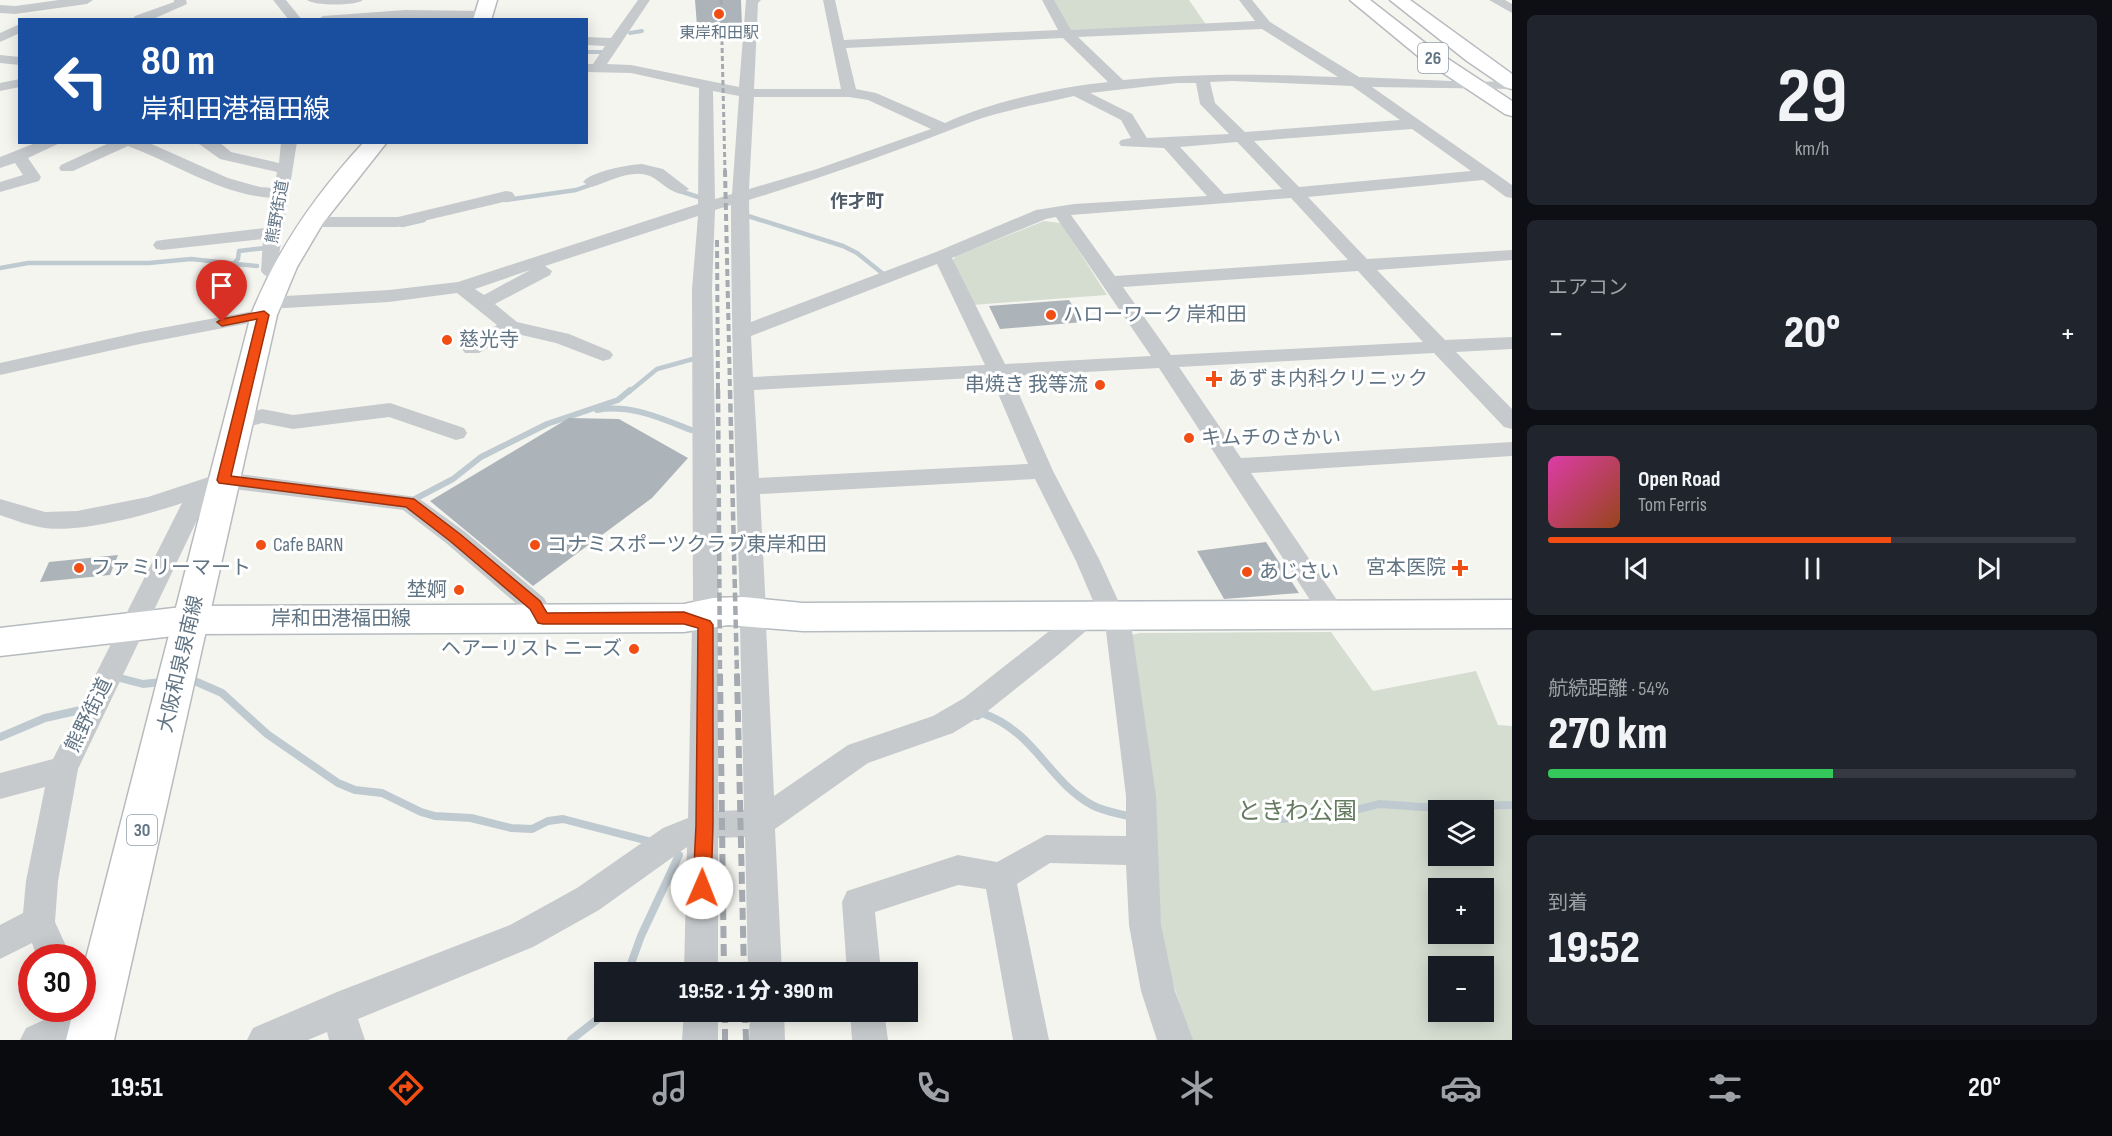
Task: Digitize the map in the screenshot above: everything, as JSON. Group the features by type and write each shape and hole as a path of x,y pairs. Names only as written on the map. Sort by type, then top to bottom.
{"main road":[{"name":"26","path":"1359,0 1426,53 1496,84"},
{"name":"26","path":"1371,0 1496,84"},
{"name":"26","path":"1385,0 1496,84"},
{"name":"26","path":"1399,0 1474,57 1496,84 1512,110"},
{"name":"大阪和泉泉南線","path":"96,983 191,620 212,484 237,423 266,309 280,274 310,222 342,180 374,144"},
{"name":"岸和田港福田線","path":"0,642 191,620 1512,614"}],"street":[{"path":"0,9 15,10 45,3 87,0"},
{"path":"143,18 181,4 180,0"},
{"path":"280,2 303,0"},
{"path":"313,0 357,0"},
{"path":"405,14 412,0"},
{"path":"454,17 460,0"},
{"path":"592,68 616,42 644,0"},
{"path":"755,0 752,1 740,198 741,333 765,962"},
{"path":"829,0 849,93"},
{"path":"1048,0 1067,34 1119,84"},
{"path":"1245,0 1265,25 1354,81 1512,193"},
{"path":"1495,0 1512,9"},
{"path":"280,2 294,18"},
{"path":"36,18 49,8 45,3"},
{"path":"350,18 405,14 454,17 485,12"},
{"path":"838,44 1265,25"},
{"path":"0,40 18,29"},
{"path":"0,40 18,40"},
{"path":"588,41 616,42"},
{"path":"0,59 18,61"},
{"path":"592,68 631,69 746,93 849,93 871,96 945,129"},
{"path":"0,369 36,363 266,309 434,292 461,287 707,205 740,198 945,129 966,119 1018,104 1077,92 1119,84 1202,78 1284,77 1496,84"},
{"path":"1202,78 1208,104 1512,422"},
{"path":"0,87 18,83"},
{"path":"701,962 704,825 698,618 702,289 707,205 706,86"},
{"path":"1077,92 1127,117 1134,143 1242,138 1415,124"},
{"path":"1168,143 1220,200"},
{"path":"0,163 49,144"},
{"path":"67,168 121,144"},
{"path":"136,144 217,180 268,193 280,193"},
{"path":"208,144 226,156 285,169"},
{"name":"熊野街道","path":"280,274 270,271 273,232 289,144"},
{"path":"0,187 33,177 19,156"},
{"path":"591,182 619,173 648,170 656,172 679,191"},
{"path":"741,333 942,256 1042,214 1486,175"},
{"path":"656,183 707,205"},
{"path":"310,222 398,222 506,196"},
{"path":"1060,211 1165,360 1334,616"},
{"path":"162,245 273,232"},
{"path":"482,303 500,296 553,265 572,251"},
{"path":"1109,282 1512,255"},
{"path":"942,256 998,370 1042,471 1088,561 1099,616 1119,631 1141,796 1145,925 1158,991 1175,1040"},
{"path":"461,287 510,326 562,338 603,355"},
{"path":"472,349 510,326"},
{"path":"743,384 1512,343"},
{"path":"237,423 262,416 293,422 390,410 456,433"},
{"path":"1236,466 1512,449"},
{"path":"747,487 1042,471"},
{"path":"0,507 45,520 77,519 151,505 212,484 409,503 455,537 535,605 543,619"},
{"name":"熊野街道","path":"48,944 39,922 42,881 63,769 131,627 212,484"},
{"path":"265,1040 342,1024 521,936 588,898 674,838 704,825 760,823 858,754 943,725 974,706 1049,648 1099,616"},
{"path":"0,786 63,769"},
{"path":"863,962 858,902 958,870 1000,877 1046,849 1141,851"},
{"path":"1000,877 1031,1040"},
{"path":"0,943 39,922"},
{"path":"38,1040 83,1022"},
{"path":"700,1040 701,1022"},
{"path":"767,1022 768,1040"},
{"path":"868,1022 870,1040"}],"green space":[{"path":"1052,0 1189,0 1207,26 1068,32"},
{"path":"1044,221 1061,223 1107,295 972,305 951,262 956,256"},
{"name":"ときわ公園","path":"1331,632 1373,691 1476,671 1498,725 1512,726 1512,1040 1191,1040 1164,954 1131,635 1140,633"}],"building":[{"name":"東岸和田駅","path":"695,0 741,0 742,26 697,26"},
{"name":"ハローワーク 岸和田","path":"1069,300 1083,322 1000,329 989,306"},
{"name":"コナミスポーツクラブ東岸和田","path":"569,418 619,419 688,458 652,498 533,586 430,501"},
{"name":"あじさい","path":"1266,542 1299,593 1224,599 1197,551"},
{"name":"ファミリーマート","path":"118,555 110,575 40,582 49,562"}],"waterway":[{"path":"630,33 642,31"},
{"path":"588,52 605,52"},
{"path":"506,200 576,190 596,183"},
{"path":"677,190 698,197"},
{"path":"748,216 843,246 857,253 882,273"},
{"path":"402,225 424,220"},
{"path":"234,263 238,259 239,251 265,248"},
{"path":"0,268 28,263 149,263 191,259 257,266"},
{"path":"629,392 657,369 693,359"},
{"path":"413,500 453,479 481,457 547,424 618,400 630,390"},
{"path":"597,410 634,411 691,430"},
{"path":"116,677 143,684 161,682"},
{"path":"190,679 222,693 267,734 338,783 355,790 382,793 421,812 435,816 471,818 511,828 532,829 548,821 563,819 652,842"},
{"path":"0,737 45,718 85,709"},
{"path":"977,716 982,713 1016,732 1063,782 1092,805 1128,816"},
{"path":"1282,819 1340,814 1379,804 1422,807 1512,805"},
{"path":"632,962 641,936 679,855"},
{"path":"571,1040 594,1022"}],"railway":[{"path":"721,0 725,172"},
{"path":"725,170 730,392"},
{"path":"717,240 718,392"},
{"path":"718,390 720,675"},
{"path":"730,390 737,675"},
{"path":"720,674 724,962"},
{"path":"737,674 744,962"},
{"path":"725,1022 725,1040"},
{"path":"745,1022 746,1040"}],"place":[{"name":"東岸和田駅","path":"719,14"},
{"name":"ハローワーク 岸和田","path":"1051,315"},
{"name":"慈光寺","path":"447,340"},
{"name":"あずま内科クリニック","path":"1214,379"},
{"name":"串焼き 我等流","path":"1100,385"},
{"name":"キムチのさかい","path":"1189,438"},
{"name":"Cafe BARN","path":"261,545"},
{"name":"コナミスポーツクラブ東岸和田","path":"535,545"},
{"name":"ファミリーマート","path":"79,568"},
{"name":"宮本医院","path":"1460,568"},
{"name":"あじさい","path":"1247,572"},
{"name":"埜婀","path":"459,590"},
{"name":"ヘアーリスト ニーズ","path":"634,649"}],"district":[{"name":"作才町","path":"857,201"}],"route":[{"path":"222,322 264,315 224,480 409,503 455,537 535,605 543,619 684,618 705,625 702,888"}]}
